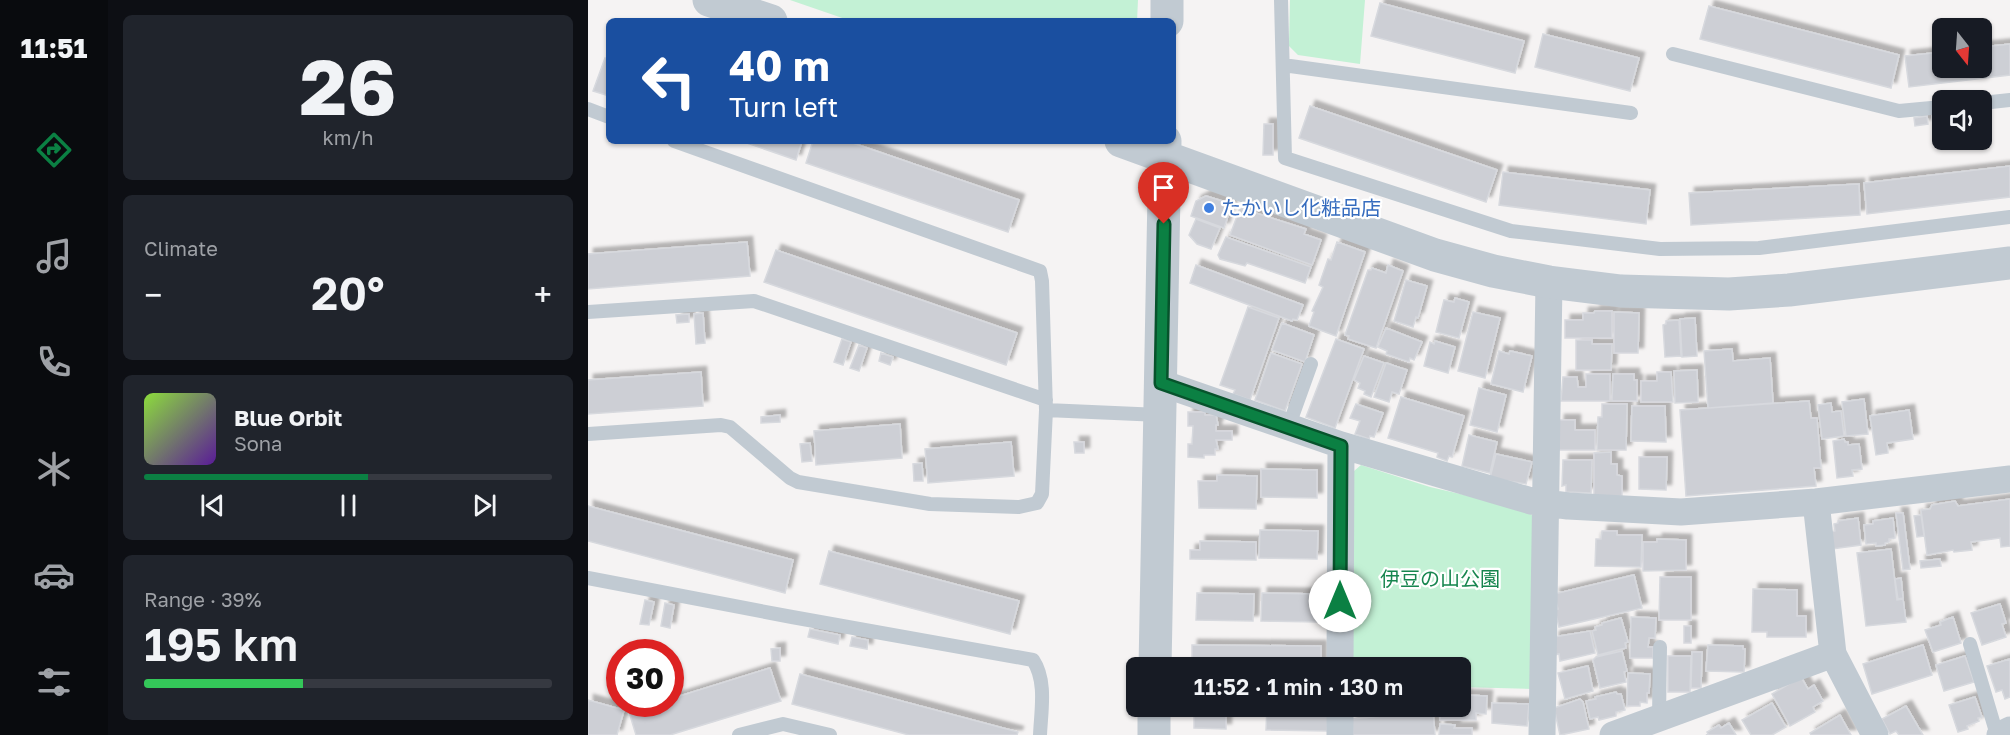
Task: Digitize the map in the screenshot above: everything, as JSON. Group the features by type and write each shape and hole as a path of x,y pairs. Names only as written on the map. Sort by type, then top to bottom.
{"street":[{"path":"709,0 762,18"},
{"path":"1167,0 1167,18"},
{"path":"1138,144 1165,149 1435,255 1494,271 1549,282 1621,291 1729,294 1789,290 2010,263"},
{"path":"1155,657 1165,149"},
{"path":"1542,735 1549,282"},
{"path":"1160,399 1288,428 1341,446 1531,501 1546,501 1568,506 1681,512 1816,502 2010,479"},
{"path":"1340,657 1341,446"},
{"path":"1816,502 1833,654 1875,735"},
{"path":"1613,735 1833,654"},
{"path":"1154,717 1154,735"},
{"path":"1340,717 1340,735"},
{"path":"1998,735 2010,730"}],"lane":[{"path":"1281,0 1285,158 1511,231 1659,249 1759,248 2010,217"},
{"path":"1673,54 1899,111 1932,108"},
{"path":"1283,65 1631,113"},
{"path":"1992,102 2010,100"},
{"path":"588,109 606,116"},
{"path":"588,434 721,425 730,428 790,478 798,482 930,504 1019,507 1037,503 1042,494 1046,405 1040,271 682,144"},
{"path":"588,312 753,301 1046,405 1160,399"},
{"path":"1288,428 1311,364"},
{"path":"588,578 1033,660 1042,680 1040,735"},
{"path":"1970,644 1998,735"},
{"path":"1659,718 1660,647"},
{"path":"739,735 783,724 799,731 830,735"}],"green space":[{"path":"790,0 1138,0 1137,18 842,18"},
{"path":"1290,0 1365,0 1360,64 1298,55 1289,46"},
{"name":"伊豆の山公園","path":"1361,465 1430,487 1525,509 1536,519 1532,689 1471,687 1471,657 1350,657 1354,471"}],"building":[{"path":"1380,3 1524,41 1515,73 1371,36"},
{"path":"1709,6 1899,55 1891,88 1700,39"},
{"path":"1543,34 1639,58 1630,91 1535,67"},
{"path":"2010,44 2010,75 1992,77 1992,46"},
{"path":"1932,53 1932,78 1985,78 1909,87 1905,56"},
{"path":"605,58 606,95 593,91"},
{"path":"1310,106 1497,170 1486,202 1299,138"},
{"path":"1927,116 1928,124 1915,126 1914,118"},
{"path":"1264,124 1273,124 1273,155 1263,155"},
{"path":"750,144 801,144 796,160"},
{"path":"812,144 856,144 1019,200 1008,232 806,163"},
{"path":"2010,166 2010,197 1867,214 1864,183"},
{"path":"1503,172 1650,190 1646,224 1499,205"},
{"path":"1859,184 1860,215 1691,225 1689,193"},
{"path":"1206,196 1232,204 1224,228 1191,216 1196,201"},
{"path":"1240,208 1306,229 1304,234 1321,240 1312,265 1230,235"},
{"path":"1196,219 1220,228 1211,249 1197,244 1189,235"},
{"path":"1226,237 1311,267 1305,283 1247,263 1245,266 1220,259 1218,255"},
{"path":"747,242 750,276 588,289 588,254"},
{"path":"1337,242 1365,252 1336,336 1309,326 1314,312 1312,311 1323,287 1319,285"},
{"path":"776,250 1017,333 1006,365 764,282"},
{"path":"1196,265 1303,305 1297,320 1292,321 1190,283"},
{"path":"1388,265 1403,271 1376,348 1348,339 1349,336 1345,335 1368,270 1372,268 1386,273"},
{"path":"1406,280 1427,286 1418,318 1416,317 1413,327 1394,321"},
{"path":"1455,298 1469,302 1459,338 1436,332 1444,300 1454,302"},
{"path":"1248,307 1279,318 1250,400 1233,394 1235,390 1220,385"},
{"path":"1595,311 1612,311 1612,338 1565,338 1565,320 1583,320 1583,313 1594,313"},
{"path":"1473,312 1500,318 1485,378 1458,371"},
{"path":"1614,312 1639,313 1638,353 1614,353"},
{"path":"703,313 705,343 696,344 694,314"},
{"path":"689,314 689,322 677,323 676,315"},
{"path":"1695,318 1697,356 1682,357 1680,319"},
{"path":"1679,320 1681,356 1665,357 1663,325 1666,321"},
{"path":"1282,323 1314,335 1305,362 1272,350"},
{"path":"1386,328 1422,342 1414,360 1410,358 1409,362 1386,354 1387,351 1378,347"},
{"path":"842,339 851,342 843,365 834,362"},
{"path":"1336,339 1364,349 1335,428 1306,417"},
{"path":"1576,340 1592,340 1592,344 1612,344 1611,370 1576,370"},
{"path":"1435,341 1455,347 1448,373 1424,366 1430,342 1434,344"},
{"path":"859,345 867,348 859,371 850,368"},
{"path":"1732,349 1733,361 1770,358 1773,403 1708,408 1704,351"},
{"path":"1499,351 1532,356 1523,392 1491,384"},
{"path":"881,353 893,357 890,365 879,361"},
{"path":"1271,353 1302,364 1285,411 1255,400"},
{"path":"1364,356 1384,363 1371,397 1358,388 1360,383 1354,380"},
{"path":"1386,363 1407,370 1399,394 1392,392 1389,402 1374,397"},
{"path":"1697,370 1698,402 1675,403 1674,371"},
{"path":"701,372 703,406 588,414 588,380"},
{"path":"1657,372 1671,372 1673,402 1641,402 1641,381 1657,381"},
{"path":"1586,374 1610,374 1610,401 1561,401 1563,377 1577,377 1578,387 1586,387"},
{"path":"1613,374 1634,374 1634,380 1637,380 1637,401 1612,401"},
{"path":"1479,388 1506,395 1497,432 1470,425"},
{"path":"1401,397 1464,416 1452,457 1449,456 1447,461 1437,457 1438,453 1388,438"},
{"path":"1864,399 1868,434 1846,436 1842,402"},
{"path":"1809,401 1811,418 1817,418 1821,468 1814,468 1816,486 1686,496 1680,410"},
{"path":"1831,403 1832,412 1841,411 1844,436 1822,439 1818,405"},
{"path":"1356,404 1383,413 1374,437 1370,436 1369,439 1355,434 1360,421 1350,418"},
{"path":"1602,404 1627,404 1626,450 1597,450 1598,417 1602,417"},
{"path":"1632,406 1665,406 1666,442 1631,441"},
{"path":"1909,410 1913,439 1887,443 1888,453 1876,455 1870,416"},
{"path":"1188,412 1205,412 1205,415 1216,415 1218,425 1216,425 1216,431 1232,431 1232,440 1216,440 1218,449 1215,449 1215,455 1204,455 1204,458 1188,457 1188,444 1192,444 1193,426 1188,426"},
{"path":"780,415 780,422 761,423 761,417"},
{"path":"1559,420 1575,420 1575,430 1595,430 1595,450 1558,450"},
{"path":"900,424 902,458 816,465 814,431"},
{"path":"1469,435 1497,442 1490,473 1462,466"},
{"path":"1844,439 1848,445 1859,444 1862,469 1852,470 1853,476 1837,478 1833,441"},
{"path":"1011,442 1014,476 928,483 925,449"},
{"path":"1074,442 1084,442 1084,453 1075,453"},
{"path":"810,443 812,461 802,462 800,444"},
{"path":"1611,452 1611,464 1617,464 1617,475 1622,476 1622,496 1594,496 1594,453"},
{"path":"1496,454 1532,462 1526,484 1490,478"},
{"path":"1639,457 1667,457 1666,490 1639,489"},
{"path":"1563,460 1592,460 1591,493 1566,492 1566,485 1562,486"},
{"path":"922,463 923,481 914,481 913,464"},
{"path":"1261,469 1317,470 1317,498 1261,497"},
{"path":"1217,475 1257,476 1256,509 1199,508 1198,481 1217,481"},
{"path":"2010,499 2010,546 2001,547 2000,538 1971,542 1972,550 1954,552 1953,550 1927,555 1921,510 1930,509 1932,505 1955,501 1958,506"},
{"path":"588,506 793,560 785,593 588,541"},
{"path":"1896,513 1903,513 1910,569 1903,570"},
{"path":"1921,515 1924,536 1917,537 1914,516"},
{"path":"1858,518 1861,545 1832,549 1830,532 1835,531 1834,524 1838,521"},
{"path":"1893,518 1895,538 1889,539 1885,545 1866,544 1864,525"},
{"path":"1260,530 1318,531 1317,559 1259,558"},
{"path":"1602,531 1617,531 1617,535 1642,535 1641,567 1595,566 1596,539 1601,539"},
{"path":"1657,539 1686,540 1686,570 1643,571 1643,542 1657,542"},
{"path":"1200,541 1256,542 1256,560 1190,559 1190,550 1200,550"},
{"path":"1891,549 1897,600 1903,599 1906,622 1866,626 1857,553"},
{"path":"829,551 1019,601 1010,634 820,584"},
{"path":"1940,559 1941,566 1921,568 1920,561"},
{"path":"1634,575 1642,608 1559,627 1554,594"},
{"path":"1660,577 1691,577 1691,620 1659,620"},
{"path":"1901,578 1903,598 1898,599 1895,579"},
{"path":"1753,589 1797,590 1797,616 1806,616 1806,637 1767,637 1767,632 1752,632"},
{"path":"1197,593 1254,594 1253,621 1196,620"},
{"path":"1262,593 1318,594 1318,622 1261,621"},
{"path":"645,600 654,602 649,625 640,624"},
{"path":"665,603 674,605 670,628 661,626"},
{"path":"2000,604 2006,623 2002,624 2006,637 1982,645 1971,613"},
{"path":"1631,617 1656,618 1655,638 1649,638 1648,647 1653,647 1653,658 1630,658"},
{"path":"1953,617 1961,643 1933,652 1925,630 1941,625 1940,622"},
{"path":"1621,618 1628,642 1625,643 1626,648 1598,655 1592,631 1602,623"},
{"path":"1684,626 1691,626 1691,643 1684,643"},
{"path":"810,629 840,635 838,644 808,637"},
{"path":"1590,631 1595,653 1560,661 1559,654 1554,655 1554,637"},
{"path":"852,637 868,640 867,649 850,646"},
{"path":"1192,645 1321,646 1321,657 1192,657"},
{"path":"1708,645 1743,646 1745,649 1744,672 1706,671"},
{"path":"1923,645 1932,675 1872,694 1863,664"},
{"path":"780,648 780,661 772,661 771,649"},
{"path":"1622,651 1627,671 1624,672 1626,682 1600,688 1593,660 1596,657"},
{"path":"1692,652 1702,652 1701,688 1691,688"},
{"path":"1668,656 1691,656 1690,692 1668,692"},
{"path":"1965,656 1974,682 1944,691 1936,665"},
{"path":"2010,659 2010,697 2005,699 2002,690 1996,692 1987,666"},
{"path":"1588,666 1593,691 1565,699 1558,673"},
{"path":"770,668 781,701 670,735 636,735 631,717 684,717 684,695"},
{"path":"1628,673 1650,674 1647,703 1640,702 1640,706 1627,706"},
{"path":"800,674 1018,732 1017,735 909,735 792,704"},
{"path":"1801,677 1808,689 1814,685 1823,701 1813,707 1815,712 1790,726 1772,694"},
{"path":"1616,692 1621,694 1625,710 1616,712 1616,716 1599,720 1598,717 1590,719 1586,701"},
{"path":"1471,695 1487,696 1486,714 1476,713 1476,720 1440,720 1440,717 1471,717"},
{"path":"1975,697 1982,717 1978,718 1979,721 1967,726 1968,729 1958,732 1949,705"},
{"path":"1580,699 1583,702 1589,729 1560,735 1554,708"},
{"path":"588,700 606,705 606,717 622,717 617,735 588,735"},
{"path":"1492,703 1529,704 1527,726 1492,723"},
{"path":"1772,703 1786,727 1772,735 1751,735 1742,720"},
{"path":"1906,706 1923,735 1899,735 1896,731 1890,734 1882,719"},
{"path":"1840,715 1851,735 1811,735 1810,733"},
{"path":"1194,717 1226,717 1226,729 1194,728"},
{"path":"1267,717 1328,717 1327,731 1266,730"},
{"path":"1434,717 1435,735 1353,735 1352,719"},
{"path":"1729,723 1736,735 1706,735 1719,725 1721,728"},
{"path":"1440,724 1455,725 1454,728 1472,728 1472,735 1439,735"}],"place":[{"name":"たかいし化粧品店","path":"1209,208"}],"route":[{"path":"1164,224 1161,383 1341,446 1340,601"}]}
